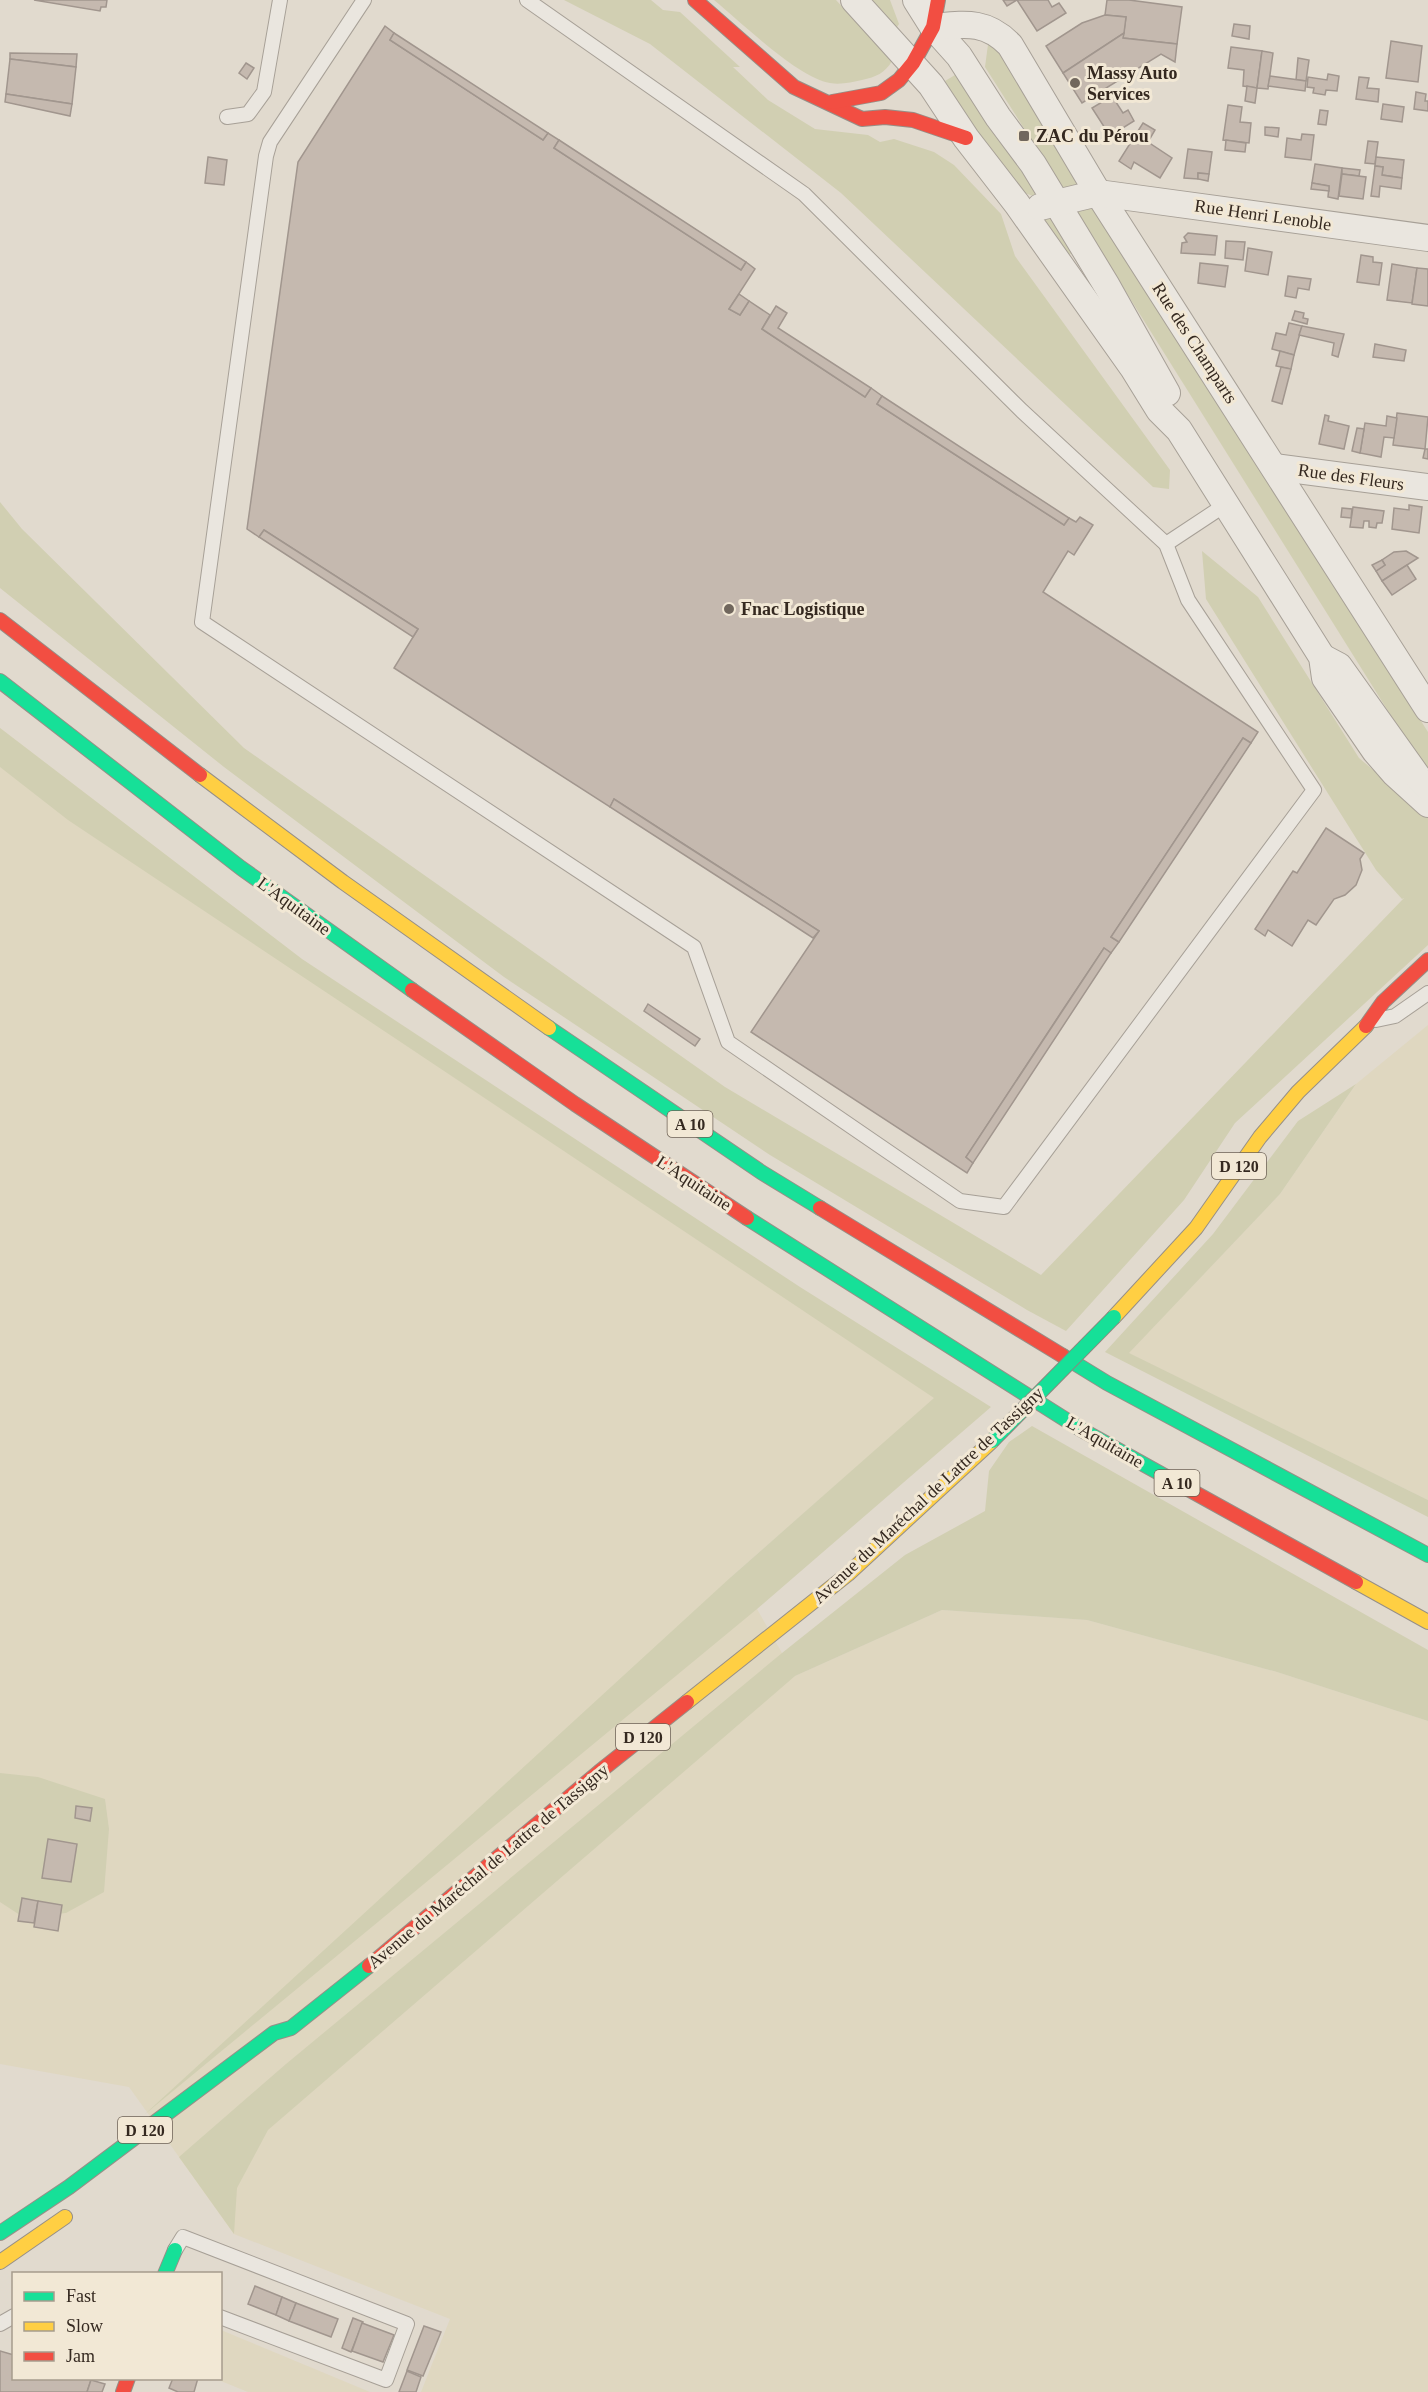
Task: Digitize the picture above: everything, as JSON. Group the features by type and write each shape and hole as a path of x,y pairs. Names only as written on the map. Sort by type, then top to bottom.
{"main road":[{"path":"694,0 794,87 825,103 862,118 885,117 913,120 966,138"},
{"path":"825,103 881,93 899,80 913,63 933,27 938,0"},
{"name":"A 10","path":"0,620 132,724 343,882 551,1029 761,1172 1107,1383 1428,1555"},
{"name":"L'Aquitaine","path":"0,681 241,868 355,950 575,1104 764,1229 1082,1430 1428,1622"},
{"name":"Avenue du Maréchal de Lattre de Tassigny","path":"0,2233 69,2187 274,2033 291,2028 404,1938 599,1772 848,1574 992,1441 1114,1317 1196,1228 1274,1120 1330,1059 1371,1021 1383,1002 1428,960"},
{"name":"Avenue du Maréchal de Lattre de Tassigny","path":"1371,1021 1393,1011 1428,978"},
{"name":"Avenue du Maréchal de Lattre de Tassigny","path":"281,2047 291,2028"},
{"path":"0,2262 78,2207"},
{"path":"166,2272 175,2250"}],"street":[{"path":"854,0 931,85 966,138 1017,204 1133,368 1159,410 1179,430 1322,657 1325,678 1376,751 1395,774 1428,804"},
{"path":"916,0 933,27 959,56 998,117 1033,164 1107,286 1169,395 1179,430"},
{"name":"Rue des Champarts","path":"933,27 969,24 981,26 993,30 1010,45 1098,193 1428,708"},
{"path":"1017,204 1039,208 1098,193"},
{"name":"Rue Henri Lenoble","path":"1098,193 1428,238"},
{"name":"Rue des Fleurs","path":"1274,467 1428,487"},
{"path":"1322,657 1339,666 1418,777 1428,787"}],"lane":[{"path":"227,117 248,114 264,92 280,0"},
{"path":"364,0 270,142 266,156 202,622 693,947 728,1042 960,1201 1004,1207 1314,789 1188,600 1166,544 1022,411 804,194 527,0"},
{"path":"1166,544 1225,505"},
{"path":"1371,1021 1395,1016 1428,993"},
{"path":"175,2250 183,2237 407,2324 386,2380 222,2319"}],"shaded area":[{"path":"564,0 651,0 663,10 680,12 740,67 733,67 768,100 815,129 868,135 880,142 894,139 934,152 954,165 1001,214 1015,256 1170,470 1169,489 1153,487 841,193 650,44"},
{"path":"714,0 836,0 892,61 883,71 867,79 838,84 817,79 786,60"},
{"path":"870,0 890,0 899,24 897,27 894,26"},
{"path":"989,37 1001,43 1080,179 1077,188 1062,188 985,67"},
{"path":"955,75 996,137 1022,160 1040,198 1024,193 987,152 945,81"},
{"path":"1090,208 1100,212 1428,732 1428,775 1076,212"},
{"path":"1032,215 1056,219 1075,250 1068,256"},
{"path":"0,502 22,529 244,748 725,1087 1041,1275 1404,898 1402,899 1376,870 1206,599 1202,551 1258,597 1359,758 1428,816 1428,945 1235,1123 1184,1200 1066,1331 1027,1310 770,1155 504,977 224,767 0,588"},
{"path":"0,728 419,1049 935,1398 731,1577 757,1609 795,1676 942,1610 1087,1620 1277,1672 1428,1721 1428,2392 421,2392 450,2319 234,2234 129,2087 0,2064"},
{"path":"0,728 302,959 800,1287 991,1407 757,1609 144,2115 731,1577 934,1398 68,820 0,767"},
{"path":"1428,1025 1428,1500 1128,1353 1280,1194 1356,1084"},
{"path":"1356,1084 1280,1194 1129,1353 1428,1500 1428,1517 1105,1352 1213,1234 1298,1121"},
{"path":"1032,1426 1428,1650 1428,1721 1277,1672 1087,1620 942,1610 795,1676 268,2130 237,2188 234,2234 179,2157 286,2064 782,1653 905,1555 985,1511 989,1471 1009,1442"},
{"path":"0,1773 38,1777 105,1799 109,1829 104,1892 66,1913 23,1917 0,1902"},
{"path":"222,2330 370,2392 248,2392 218,2380 222,2380"}],"building":[{"path":"34,0 107,0 106,7 101,7 100,11"},
{"path":"1003,0 1017,0 1007,6"},
{"path":"1017,0 1048,0 1052,7 1059,3 1066,13 1037,31"},
{"path":"1107,0 1129,0 1182,7 1177,44 1123,38 1126,17 1105,15"},
{"path":"1105,15 1126,17 1124,33 1063,73 1046,46 1082,23"},
{"path":"1234,24 1250,26 1249,39 1232,36"},
{"name":"Fnac Logistique","path":"385,26 394,33 390,40 543,140 548,133 559,140 554,148 741,270 746,262 755,269 729,309 740,315 749,301 770,315 762,329 865,397 871,388 882,396 877,404 1064,525 1069,518 1076,522 1080,517 1093,525 1074,555 1068,551 1043,592 1258,732 1251,743 1243,738 1111,937 1119,942 1111,953 1104,948 1062,1011 966,1157 973,1163 967,1173 751,1032 819,931 614,799 610,807 394,668 418,629 264,530 259,537 247,529 298,162"},
{"path":"394,33 548,133 543,140 390,40"},
{"path":"1124,33 1123,38 1177,44 1175,62 1161,54 1082,103 1063,73"},
{"path":"1391,41 1422,46 1418,82 1386,78"},
{"path":"1231,47 1262,51 1257,88 1243,86 1244,70 1228,68"},
{"path":"1262,51 1273,53 1268,89 1257,88"},
{"path":"10,53 77,54 76,67 10,59"},
{"path":"1298,58 1309,60 1306,81 1296,80"},
{"path":"10,59 76,67 72,104 6,94"},
{"path":"246,63 254,68 247,79 239,73"},
{"path":"1328,74 1339,76 1337,91 1326,90 1325,95 1313,93 1314,88 1307,87 1308,77 1327,80"},
{"path":"1270,76 1306,81 1305,91 1268,86"},
{"path":"1359,77 1369,78 1367,88 1379,89 1378,102 1356,99"},
{"path":"1247,86 1257,88 1255,103 1245,101"},
{"path":"1416,92 1426,94 1425,101 1428,101 1428,111 1414,109"},
{"path":"6,94 72,104 70,116 5,102"},
{"path":"1112,96 1123,113 1128,110 1134,121 1110,136 1092,108"},
{"path":"1383,104 1404,107 1402,122 1381,119"},
{"path":"1228,105 1242,107 1240,122 1251,123 1249,143 1223,140"},
{"path":"1320,110 1328,111 1326,125 1318,124"},
{"path":"1143,123 1155,130 1148,142 1172,158 1160,178 1134,162 1131,169 1119,161"},
{"path":"1265,127 1279,128 1278,137 1265,135"},
{"path":"1302,134 1314,135 1311,160 1285,157 1287,138 1301,140"},
{"path":"559,140 746,262 741,270 554,148"},
{"path":"1226,140 1246,143 1245,152 1225,150"},
{"path":"1368,141 1378,142 1375,164 1365,163"},
{"path":"1188,149 1212,152 1209,174 1198,173 1198,179 1184,178"},
{"path":"208,157 227,160 224,185 205,183"},
{"path":"1376,157 1404,160 1402,178 1382,175 1383,167 1375,166"},
{"path":"1315,164 1342,168 1338,199 1328,197 1329,186 1312,183"},
{"path":"1375,166 1383,167 1382,175 1402,178 1401,189 1380,186 1379,197 1371,196"},
{"path":"1342,168 1360,170 1359,176 1342,174"},
{"path":"1198,173 1209,174 1208,181 1198,179"},
{"path":"1342,174 1366,177 1363,199 1339,196"},
{"path":"1312,183 1329,186 1329,191 1311,189"},
{"path":"1188,233 1217,236 1215,255 1181,253 1182,243 1187,242 1184,237"},
{"path":"1226,241 1245,242 1243,260 1225,258"},
{"path":"1248,248 1272,252 1268,275 1245,271"},
{"path":"1361,255 1373,257 1373,262 1382,263 1379,285 1357,282"},
{"path":"1200,263 1228,266 1225,287 1198,283"},
{"path":"1392,264 1417,268 1412,303 1387,300"},
{"path":"1417,268 1428,269 1428,306 1412,304"},
{"path":"1288,276 1311,279 1309,290 1298,288 1296,298 1285,296"},
{"path":"739,294 749,301 740,315 729,309"},
{"path":"776,306 787,313 778,328 871,388 865,397 762,329"},
{"path":"1295,311 1304,313 1303,318 1308,319 1307,324 1292,320"},
{"path":"1289,323 1302,326 1294,355 1272,349 1276,333 1286,335"},
{"path":"1302,326 1344,334 1338,357 1332,355 1334,343 1299,335"},
{"path":"1375,344 1406,350 1404,361 1373,357"},
{"path":"1280,351 1294,355 1291,369 1276,366"},
{"path":"1281,367 1291,369 1282,404 1272,401"},
{"path":"882,396 1069,518 1064,525 877,404"},
{"path":"1397,413 1428,417 1425,449 1393,445"},
{"path":"1325,415 1329,416 1328,421 1349,426 1344,449 1319,444"},
{"path":"1387,416 1397,418 1394,438 1384,437 1381,457 1360,453 1365,423 1386,426"},
{"path":"1357,428 1364,429 1360,453 1352,451"},
{"path":"1425,449 1428,449 1428,459 1423,458"},
{"path":"1409,505 1422,507 1419,533 1392,529 1394,508 1409,510"},
{"path":"1353,507 1384,511 1382,523 1377,523 1376,528 1369,527 1369,521 1364,521 1363,528 1350,527"},
{"path":"1342,508 1352,509 1351,518 1341,517"},
{"path":"264,530 418,629 413,637 259,537"},
{"path":"1406,551 1418,558 1382,581 1376,571 1385,565 1382,560 1394,552"},
{"path":"1382,560 1385,565 1376,571 1372,565"},
{"path":"1407,565 1416,579 1392,595 1382,581"},
{"path":"1243,738 1251,743 1119,942 1111,937"},
{"path":"614,799 819,931 813,938 610,807"},
{"path":"1326,828 1364,853 1360,859 1362,870 1356,885 1345,895 1334,899 1316,925 1308,920 1292,946 1268,930 1265,936 1255,929 1293,871 1297,873"},
{"path":"1104,948 1111,953 973,1163 966,1157"},
{"path":"648,1004 700,1039 695,1046 644,1011"},
{"path":"76,1806 92,1808 90,1821 75,1818"},
{"path":"48,1839 77,1844 71,1882 42,1878"},
{"path":"22,1898 38,1901 34,1923 18,1921"},
{"path":"38,1901 62,1905 58,1931 34,1927"},
{"path":"255,2286 282,2297 276,2315 248,2304"},
{"path":"282,2297 296,2303 289,2321 276,2315"},
{"path":"296,2303 338,2319 331,2337 289,2321"},
{"path":"353,2318 363,2322 351,2352 342,2348"},
{"path":"362,2323 394,2335 383,2362 352,2351"},
{"path":"424,2326 441,2332 423,2376 407,2370"},
{"path":"0,2351 12,2354 12,2380 91,2380 87,2392 0,2392"},
{"path":"407,2371 421,2377 416,2392 399,2392"},
{"path":"91,2380 105,2384 102,2392 87,2392"},
{"path":"172,2380 197,2380 194,2392 178,2392 169,2388"}],"traffic: fast":[{"path":"0,681 241,868 412,990"},
{"path":"549,1028 761,1172 820,1208"},
{"path":"747,1218 1082,1430 1188,1489"},
{"path":"992,1441 1114,1317"},
{"path":"1063,1356 1107,1383 1428,1555"},
{"path":"0,2233 69,2187 274,2033 291,2028 369,1966"},
{"path":"166,2272 175,2250"}],"traffic: slow":[{"path":"200,775 343,882 549,1028"},
{"path":"1114,1317 1196,1228 1260,1137 1298,1092 1366,1026"},
{"path":"687,1702 848,1574 992,1441"},
{"path":"1356,1582 1428,1622"},
{"path":"0,2262 65,2217"}],"traffic: jam":[{"path":"695,0 794,87 862,119 885,117 913,120 966,138"},
{"path":"832,102 881,93 899,80 913,63 933,27 938,0"},
{"path":"0,620 200,775"},
{"path":"1366,1026 1383,1002 1428,960"},
{"path":"412,990 575,1104 747,1218"},
{"path":"820,1208 1063,1356"},
{"path":"1188,1489 1356,1582"},
{"path":"369,1966 599,1772 687,1702"},
{"path":"123,2392 127,2380"}],"place":[{"name":"Massy Auto Services","path":"1075,83"},
{"name":"ZAC du Pérou","path":"1024,136"},
{"name":"Fnac Logistique","path":"729,609"}]}
